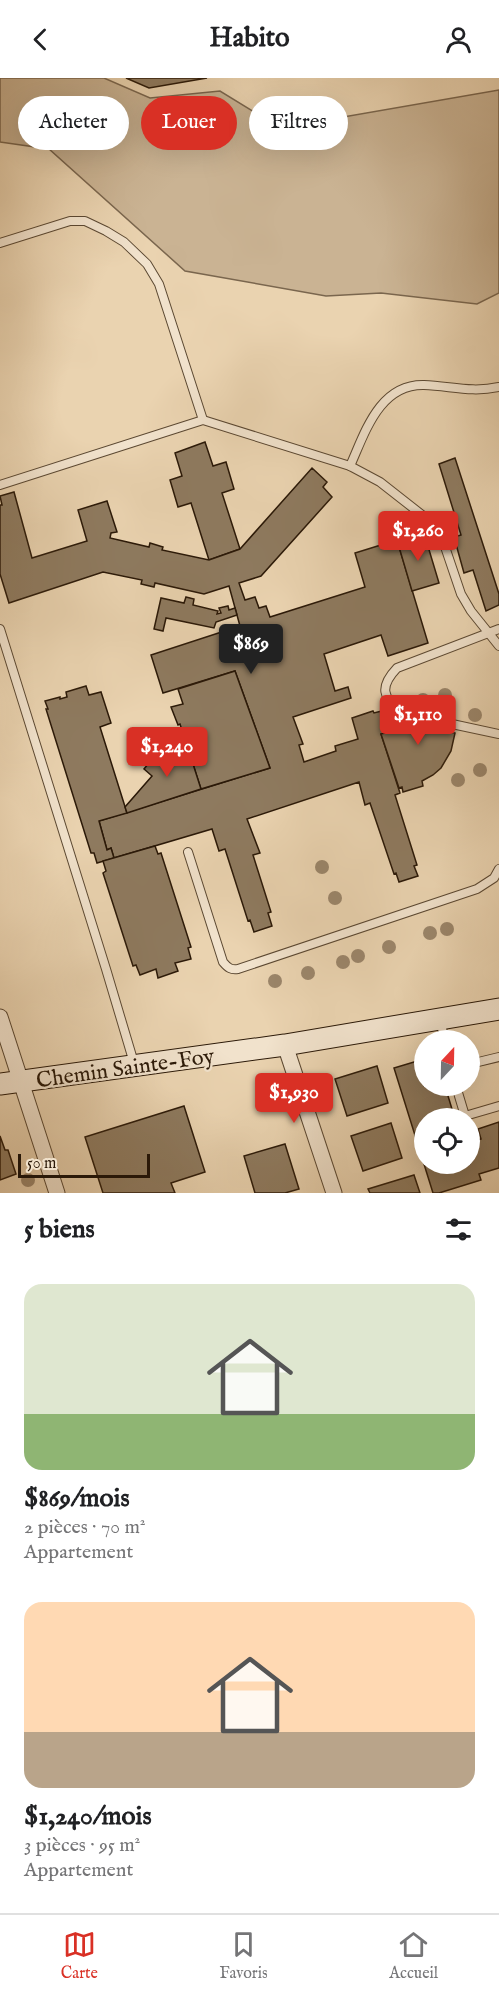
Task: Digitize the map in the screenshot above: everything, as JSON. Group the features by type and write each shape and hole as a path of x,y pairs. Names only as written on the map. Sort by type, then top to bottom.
{"main road":[{"name":"Chemin Sainte-Foy","path":"0,1084 285,1045 499,1009"}],"street":[{"path":"0,1017 57,1193"},
{"path":"285,1045 334,1193"}],"lane":[{"path":"0,243 70,221 85,221 123,242 147,264 159,284 203,420"},
{"path":"350,466 373,415 394,393 423,385 469,390 499,387"},
{"path":"0,485 203,420 350,466 380,482 415,508 441,535 461,594 471,611 499,646"},
{"path":"0,629 134,1065"},
{"path":"400,713 387,701 385,694 388,677 397,668 499,629"},
{"path":"452,724 499,734"},
{"path":"188,852 223,962 232,969 238,969 477,889 494,878 499,869"},
{"path":"439,1019 442,1030"},
{"path":"480,1062 499,1057"},
{"path":"459,1096 465,1116 499,1106"}],"shaded area":[{"path":"0,78 104,78 145,96 141,96 141,150 237,150 237,101 249,109 249,150 348,150 348,116 499,90 499,293 477,304 381,293 326,296 185,271 50,150 129,150 129,96 18,96 18,145 0,142"},
{"path":"220,91 228,96 170,96"}],"building":[{"path":"126,78 207,78 149,88"},
{"path":"205,442 213,466 226,462 234,489 222,493 240,549 209,560 191,503 178,507 170,480 182,476 175,453"},
{"path":"455,458 499,594 499,605 486,611 473,570 464,573 454,537 461,535 439,464"},
{"path":"312,468 327,482 323,487 332,497 261,576 239,583 245,600 255,597 259,608 266,606 270,617 365,587 355,553 397,540 428,643 388,656 381,635 324,654 335,691 348,687 351,698 293,717 303,744 299,745 304,762 336,751 335,746 358,739 352,718 373,711 374,713 382,711 389,732 381,734 400,793 395,795 417,865 414,866 418,876 399,882 396,873 394,874 370,803 365,805 359,782 247,819 260,853 253,855 271,912 268,913 272,926 254,932 250,920 248,921 225,849 219,851 212,829 114,858 111,848 107,850 99,821 270,768 235,671 163,693 151,655 240,626 229,586 204,594 155,583 154,587 141,584 142,580 103,572 9,603 0,574 0,505 2,505 0,496 14,492 32,558 87,541 78,510 107,501 117,532 111,533 110,538 149,547 150,543 163,547 162,550 209,560 240,549"},
{"path":"424,533 439,583 412,591 397,540"},
{"path":"186,597 194,599 193,605 218,611 217,614 221,613 219,608 228,606 229,610 235,608 237,615 216,622 214,628 166,618 163,631 154,629 161,598 184,603"},
{"path":"235,671 270,768 201,789 180,724 178,725 171,707 183,704 178,689"},
{"path":"86,686 89,695 101,692 111,723 100,727 127,813 99,821 107,850 111,848 114,858 97,863 94,853 91,853 45,701 67,697 66,692"},
{"path":"402,705 453,717 450,732 455,733 451,751 441,768 422,781 423,786 403,792 402,787 399,788 381,734 389,732 387,726 399,722"},
{"path":"185,739 201,789 127,813 125,807 152,776 144,769 163,746 172,754"},
{"path":"155,846 158,854 161,853 191,947 188,948 191,959 175,963 178,971 158,978 156,969 140,975 136,965 133,966 103,873 106,871 103,861"},
{"path":"414,1062 414,1096 448,1096 452,1108 414,1108 414,1132 394,1068"},
{"path":"377,1066 388,1103 347,1116 335,1079"},
{"path":"184,1106 205,1172 171,1183 175,1193 103,1193 85,1137"},
{"path":"499,1122 499,1168 480,1174 480,1128"},
{"path":"391,1123 402,1158 363,1171 351,1136"},
{"path":"0,1136 5,1150 8,1150 16,1174 0,1180"},
{"path":"285,1144 299,1189 285,1193 255,1193 244,1156"},
{"path":"427,1174 479,1174 481,1180 433,1193"},
{"path":"414,1175 420,1193 370,1193 368,1189"}]}
